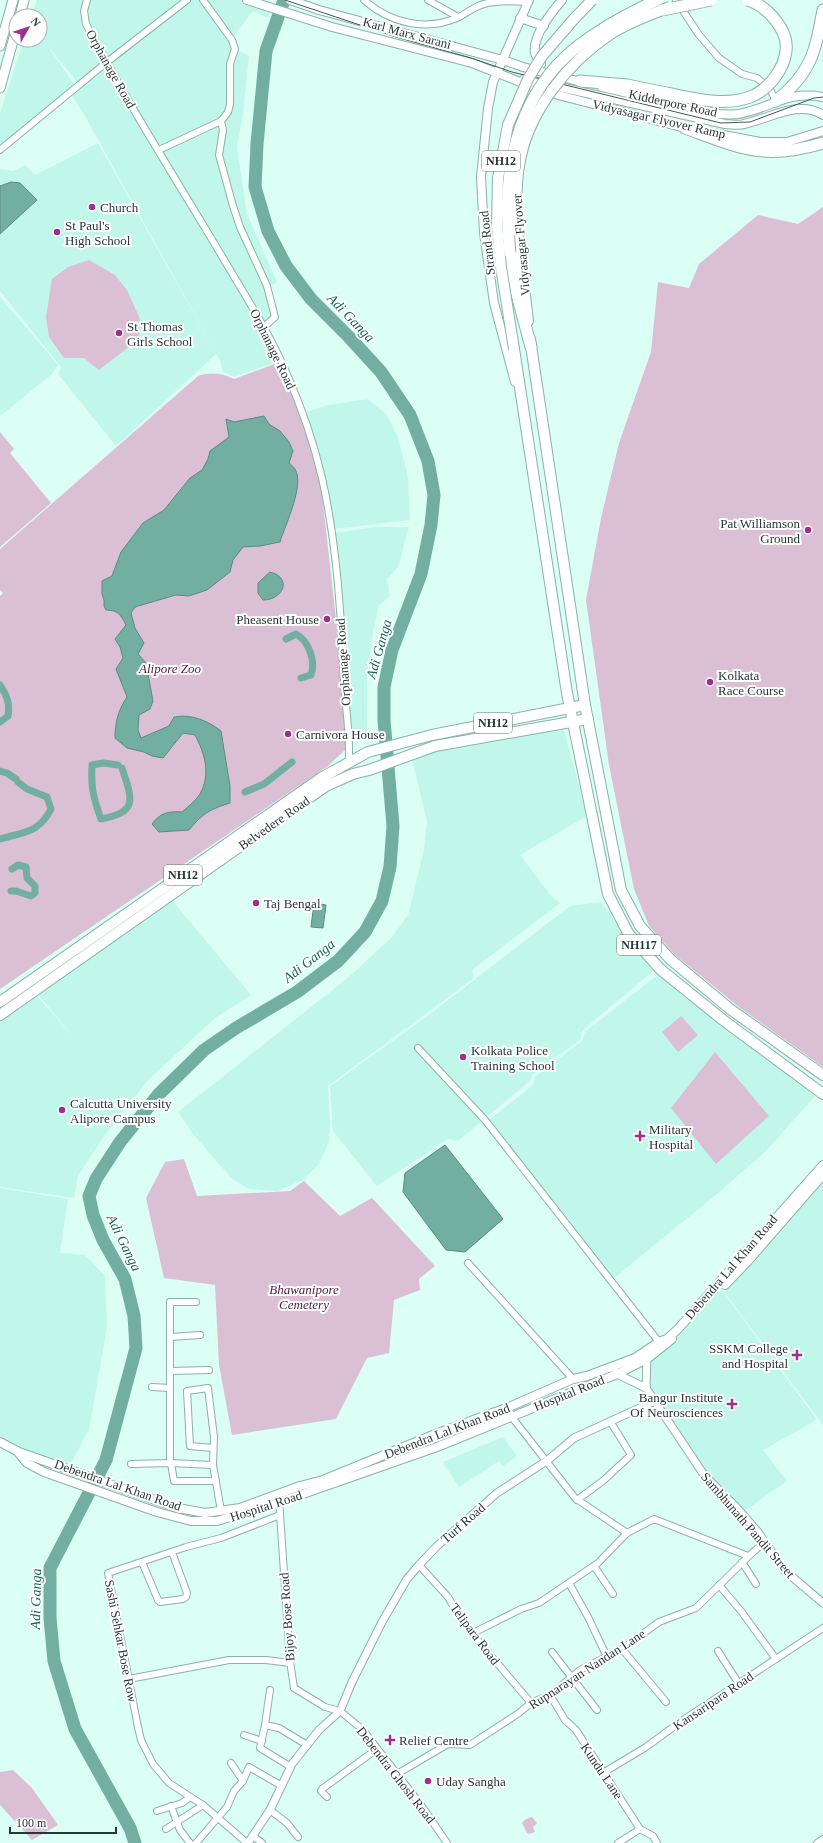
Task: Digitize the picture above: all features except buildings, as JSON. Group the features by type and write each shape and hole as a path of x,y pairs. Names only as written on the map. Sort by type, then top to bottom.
{"highway":[{"name":"Vidyasagar Flyover","path":"526,424 501,267 497,226 498,178 508,125 528,79 542,56 592,0"},
{"name":"Vidyasagar Flyover","path":"585,705 531,347 517,229 516,188 519,164 526,138 544,101 563,76 591,50 613,33 660,5 687,0"},
{"path":"531,347 515,287 506,222 507,185 511,161 525,116 541,88 556,67 577,46 618,19 660,5 711,0"},
{"path":"580,81 627,85 696,99 734,101 751,97 768,87 779,70 786,50 782,29 770,13 756,2 748,0"},
{"path":"776,101 792,88 803,74 811,59 816,44 823,10"},
{"path":"685,128 742,148 762,152 801,150 823,143"},
{"name":"NH12","path":"526,424 572,721"},
{"name":"NH12","path":"585,705 588,718"},
{"name":"Belvedere Road","path":"0,1002 315,783 368,752 416,740 585,705"},
{"path":"588,718 621,890 640,926 670,960 730,1009 823,1075"},
{"name":"Belvedere Road","path":"0,1016 326,786 353,774 369,770 434,746 588,718"},
{"name":"NH117","path":"572,721 608,894 628,933 660,969 723,1020 823,1094"},
{"path":"723,1020 730,1009"}],"main road":[{"path":"1,41 13,0"},
{"path":"247,0 332,27 472,63 497,73"},
{"name":"Karl Marx Sarani","path":"290,0 319,10 503,60 523,67"},
{"path":"547,73 535,53 536,43 548,17 562,0"},
{"name":"Strand Road","path":"526,424 494,303 484,233 481,178 483,146 493,82 528,1"},
{"path":"319,10 332,27"},
{"path":"520,18 544,26"},
{"path":"0,88 11,48"},
{"name":"Kidderpore Road","path":"523,67 719,114 748,112 792,96 823,97"},
{"name":"Kidderpore Road","path":"497,73 725,124 742,125 793,110 806,108"},
{"name":"Vidyasagar Flyover Ramp","path":"497,73 543,91 592,104 685,128 760,142 787,142 823,131"},
{"path":"806,96 806,108 813,109 823,115"},
{"name":"Debendra Lal Khan Road","path":"0,1442 16,1450 168,1505 205,1513 245,1506 323,1480 438,1433 509,1407 573,1379 647,1354 659,1342 667,1339 678,1329 823,1165"},
{"name":"Hospital Road","path":"16,1450 27,1463 44,1472 184,1519 204,1521 217,1521 280,1502 398,1462 616,1374 681,1332 748,1261 823,1175"}],"street":[{"name":"Orphanage Road","path":"87,0 84,11 86,24 264,327 286,371 306,426 321,476 328,506 341,626 345,697 350,740 349,762"},
{"path":"0,150 107,62 187,0"},
{"path":"159,150 221,121 228,112 230,104 230,64 235,49 232,40 203,0"},
{"path":"364,0 384,15 397,21 415,24 436,23 458,18 483,4 509,0 528,1"},
{"path":"428,0 458,18"},
{"path":"676,0 699,35 719,58 742,74 757,78 770,89 776,101"},
{"path":"221,121 223,130 220,155 233,206 240,227 267,286 275,318 264,327"},
{"path":"418,1048 484,1120 659,1342"},
{"path":"468,1263 573,1379"},
{"path":"196,1302 170,1302 170,1463 174,1481 216,1482"},
{"path":"170,1337 200,1336"},
{"path":"613,1366 616,1374 646,1388 647,1354"},
{"path":"170,1371 209,1370"},
{"path":"152,1387 170,1388"},
{"path":"213,1448 190,1446 187,1391 208,1388 214,1437 213,1465 221,1511"},
{"name":"Sambhunath Pandit Street","path":"646,1388 704,1475 737,1508 765,1542 784,1570 823,1603"},
{"name":"Turf Road","path":"340,1711 352,1682 382,1622 407,1579 437,1546 497,1494 546,1461 574,1438 655,1401"},
{"path":"511,1416 578,1500 627,1533"},
{"path":"578,1500 604,1480 631,1455 610,1421"},
{"path":"131,1464 170,1463 213,1465"},
{"name":"Bijoy Bose Road","path":"279,1494 290,1663 294,1688 325,1707 340,1711"},
{"name":"Sashi Sehkar Bose Row","path":"248,1843 203,1806 169,1782 153,1764 141,1740 108,1573 221,1538 280,1515"},
{"path":"473,1633 521,1609 539,1603 594,1566 627,1533 654,1519 748,1556"},
{"name":"Rupnarayan Nandan Lane","path":"397,1774 448,1744 470,1745 519,1713 531,1703 550,1695 580,1670 622,1649 659,1622 696,1608 748,1556 765,1542"},
{"path":"142,1562 160,1602 183,1599 186,1597 187,1593 172,1552"},
{"path":"742,1562 756,1584"},
{"name":"Telipara Road","path":"419,1565 448,1597 459,1616 531,1703"},
{"path":"594,1566 613,1594"},
{"path":"569,1584 588,1617 607,1656"},
{"path":"719,1585 741,1611 776,1660"},
{"name":"Kansaripara Road","path":"603,1773 646,1747 823,1628"},
{"path":"622,1649 666,1702"},
{"path":"718,1651 739,1684"},
{"path":"552,1652 597,1710"},
{"path":"130,1679 229,1660 266,1660 290,1663"},
{"path":"270,1690 260,1748 291,1767"},
{"name":"Kundu Lane","path":"550,1695 565,1720 576,1730 640,1829 653,1836 657,1843"},
{"path":"248,1843 270,1810 291,1767 319,1730 340,1711"},
{"name":"Debendra Ghosh Road","path":"340,1711 363,1730 376,1749 421,1805 447,1843"},
{"path":"265,1725 279,1728 307,1745"},
{"path":"244,1735 262,1741"},
{"path":"327,1797 321,1791 322,1789 376,1749"},
{"path":"231,1763 243,1781"},
{"path":"196,1843 227,1807 234,1791 243,1781 249,1767 282,1786"},
{"path":"157,1811 182,1803 190,1797"},
{"path":"171,1806 180,1830 190,1843"},
{"path":"166,1829 203,1806"},
{"path":"270,1810 287,1823 298,1837"},
{"path":"618,1843 640,1829"},
{"path":"253,1836 262,1843"},
{"path":"817,1843 823,1839"}],"shaded area":[{"path":"37,0 261,0 271,3 268,18 253,11 233,37 238,50 249,56 243,114 237,147 247,214 277,282 267,288 272,316 265,324 141,119 111,64 78,83 48,46 48,8 34,8"},
{"path":"48,46 76,87 0,148 0,113 21,48 48,48"},
{"path":"106,64 265,331 279,361 234,377 222,371 221,362 216,354 116,446 58,374 61,367 0,291 0,169 13,171 25,165 35,175 98,143 216,353 85,116 71,94"},
{"path":"11,182 20,183 37,200 0,234 0,186"},
{"path":"0,297 58,365 52,374 0,416"},
{"path":"368,399 387,415 398,437 408,478 410,520 334,529 304,413 328,405"},
{"path":"264,416 269,424 280,431 289,442 293,451 289,463 295,468 297,476 298,485 296,495 280,542 260,546 243,547 233,560 230,572 207,590 189,596 176,595 135,607 131,613 135,628 144,643 138,654 146,663 153,701 150,709 139,715 138,730 141,738 169,726 174,717 193,717 210,724 221,731 230,786 230,803 207,813 189,830 159,832 152,824 158,817 168,812 182,812 200,794 206,772 204,757 195,735 183,733 163,758 127,748 115,738 118,717 121,707 127,697 116,669 123,658 120,647 115,639 126,625 119,614 106,610 102,594 102,581 112,576 121,552 143,523 164,510 190,478 202,470 208,459 210,451 229,437 226,419 234,422"},
{"path":"376,527 409,527 398,567 387,579 390,596 379,605 373,632 367,677 367,731 353,733 347,696 334,533"},
{"path":"270,572 277,575 281,579 283,588 276,596 263,600 258,593 258,583"},
{"path":"564,730 587,816 520,855 552,897 560,903 472,970 474,978 328,1086 330,1123 329,1142 319,1164 303,1180 277,1191 249,1189 233,1180 193,1134 178,1112 349,977 392,937 408,915 424,850 427,821 411,755 483,740"},
{"path":"170,898 251,995 215,1018 147,1081 102,1139 78,1176 74,1198 0,1187 0,1014 35,994 73,1036 36,992"},
{"name":"Kolkata Police Training School","path":"601,902 634,949 653,971 582,1031 581,1039 532,1075 530,1081 458,1141 448,1139 377,1186 333,1131 330,1086 425,1018 570,906"},
{"path":"314,903 326,905 323,928 311,927"},
{"name":"Military Hospital","path":"660,973 815,1096 765,1152 718,1193 613,1279 489,1120 533,1085 536,1076 582,1041 585,1032"},
{"path":"445,1145 503,1219 465,1252 446,1250 403,1192 405,1173"},
{"name":"SSKM College and Hospital","path":"823,1173 823,1425 720,1286"},
{"path":"0,1188 68,1199 60,1253 85,1255 105,1276 107,1327 89,1430 66,1472 0,1442"},
{"name":"Bangur Institute Of Neurosciences","path":"719,1286 817,1420 763,1450 787,1481 743,1512 706,1474 649,1389 647,1368 651,1353"},
{"path":"503,1437 517,1456 503,1466 499,1461 459,1487 443,1462"}],"green space":[{"name":"Kolkata Race Course","path":"823,207 823,1067 739,1007 675,955 649,926 634,889 609,765 586,600 601,518 619,443 651,352 658,282 689,288 699,264 758,215 798,224"},
{"path":"89,260 115,275 127,290 140,319 139,339 99,370 84,358 64,358 49,337 46,317 52,279 68,267"},
{"name":"Alipore Zoo","path":"280,362 303,422 320,476 338,637 346,749 328,766 0,989 0,596 3,593 0,590 0,549 198,376 216,374 225,375 234,379"},
{"path":"0,432 14,449 10,453 51,503 0,547"},
{"path":"681,1016 698,1035 678,1052 662,1032"},
{"path":"715,1052 769,1116 716,1164 671,1108"},
{"name":"Bhawanipore Cemetery","path":"184,1159 197,1196 290,1191 304,1181 340,1216 372,1198 435,1266 419,1279 420,1290 394,1300 389,1353 367,1358 336,1419 232,1435 219,1365 215,1285 164,1278 146,1198 165,1162"},
{"path":"13,1770 32,1788 58,1825 32,1840 0,1805 0,1772"},
{"path":"532,1817 537,1823 533,1827 535,1832 529,1834 522,1823 526,1819"}],"waterway":[{"name":"Adi Ganga","path":"135,1843 130,1828 75,1729 54,1661 50,1618 50,1568 106,1460 136,1348 134,1316 125,1279 103,1240 93,1215 89,1196 96,1179 120,1142 158,1095 204,1050 236,1028 297,992 338,961 365,932 382,901 390,867 393,826 384,720 384,687 392,650 421,574 431,525 434,495 428,461 410,415 381,372 311,299 286,266 268,231 255,187 257,144 266,51 284,0"},
{"path":"286,639 296,634 305,642 310,652 313,664 311,675 301,678"},
{"path":"0,685 6,696 9,707 8,716 0,722"},
{"path":"245,792 264,784 292,762"},
{"path":"118,765 103,763 92,765 93,792 101,819 122,812 127,808 130,802 130,796 122,768"},
{"path":"0,771 7,773 16,779"},
{"path":"0,839 24,833 36,827 41,823 51,809 47,797 27,789 18,782"},
{"path":"11,891 16,891 31,896 35,893 35,886 27,878 26,867 18,865 12,869"}],"tram line":[{"path":"285,0 396,37 471,58 512,72 721,123 750,122 814,98 823,97"}],"place":[{"name":"Church","path":"92,207"},
{"name":"St Paul's High School","path":"57,232"},
{"name":"St Thomas Girls School","path":"119,333"},
{"name":"Pat Williamson Ground","path":"808,530"},
{"name":"Pheasent House","path":"327,619"},
{"name":"Kolkata Race Course","path":"710,682"},
{"name":"Carnivora House","path":"288,734"},
{"name":"Taj Bengal","path":"256,903"},
{"name":"Kolkata Police Training School","path":"463,1057"},
{"name":"Calcutta University Alipore Campus","path":"62,1110"},
{"name":"Military Hospital","path":"640,1136"},
{"name":"SSKM College and Hospital","path":"797,1355"},
{"name":"Bangur Institute Of Neurosciences","path":"732,1404"},
{"name":"Relief Centre","path":"390,1740"},
{"name":"Uday Sangha","path":"428,1781"}]}
